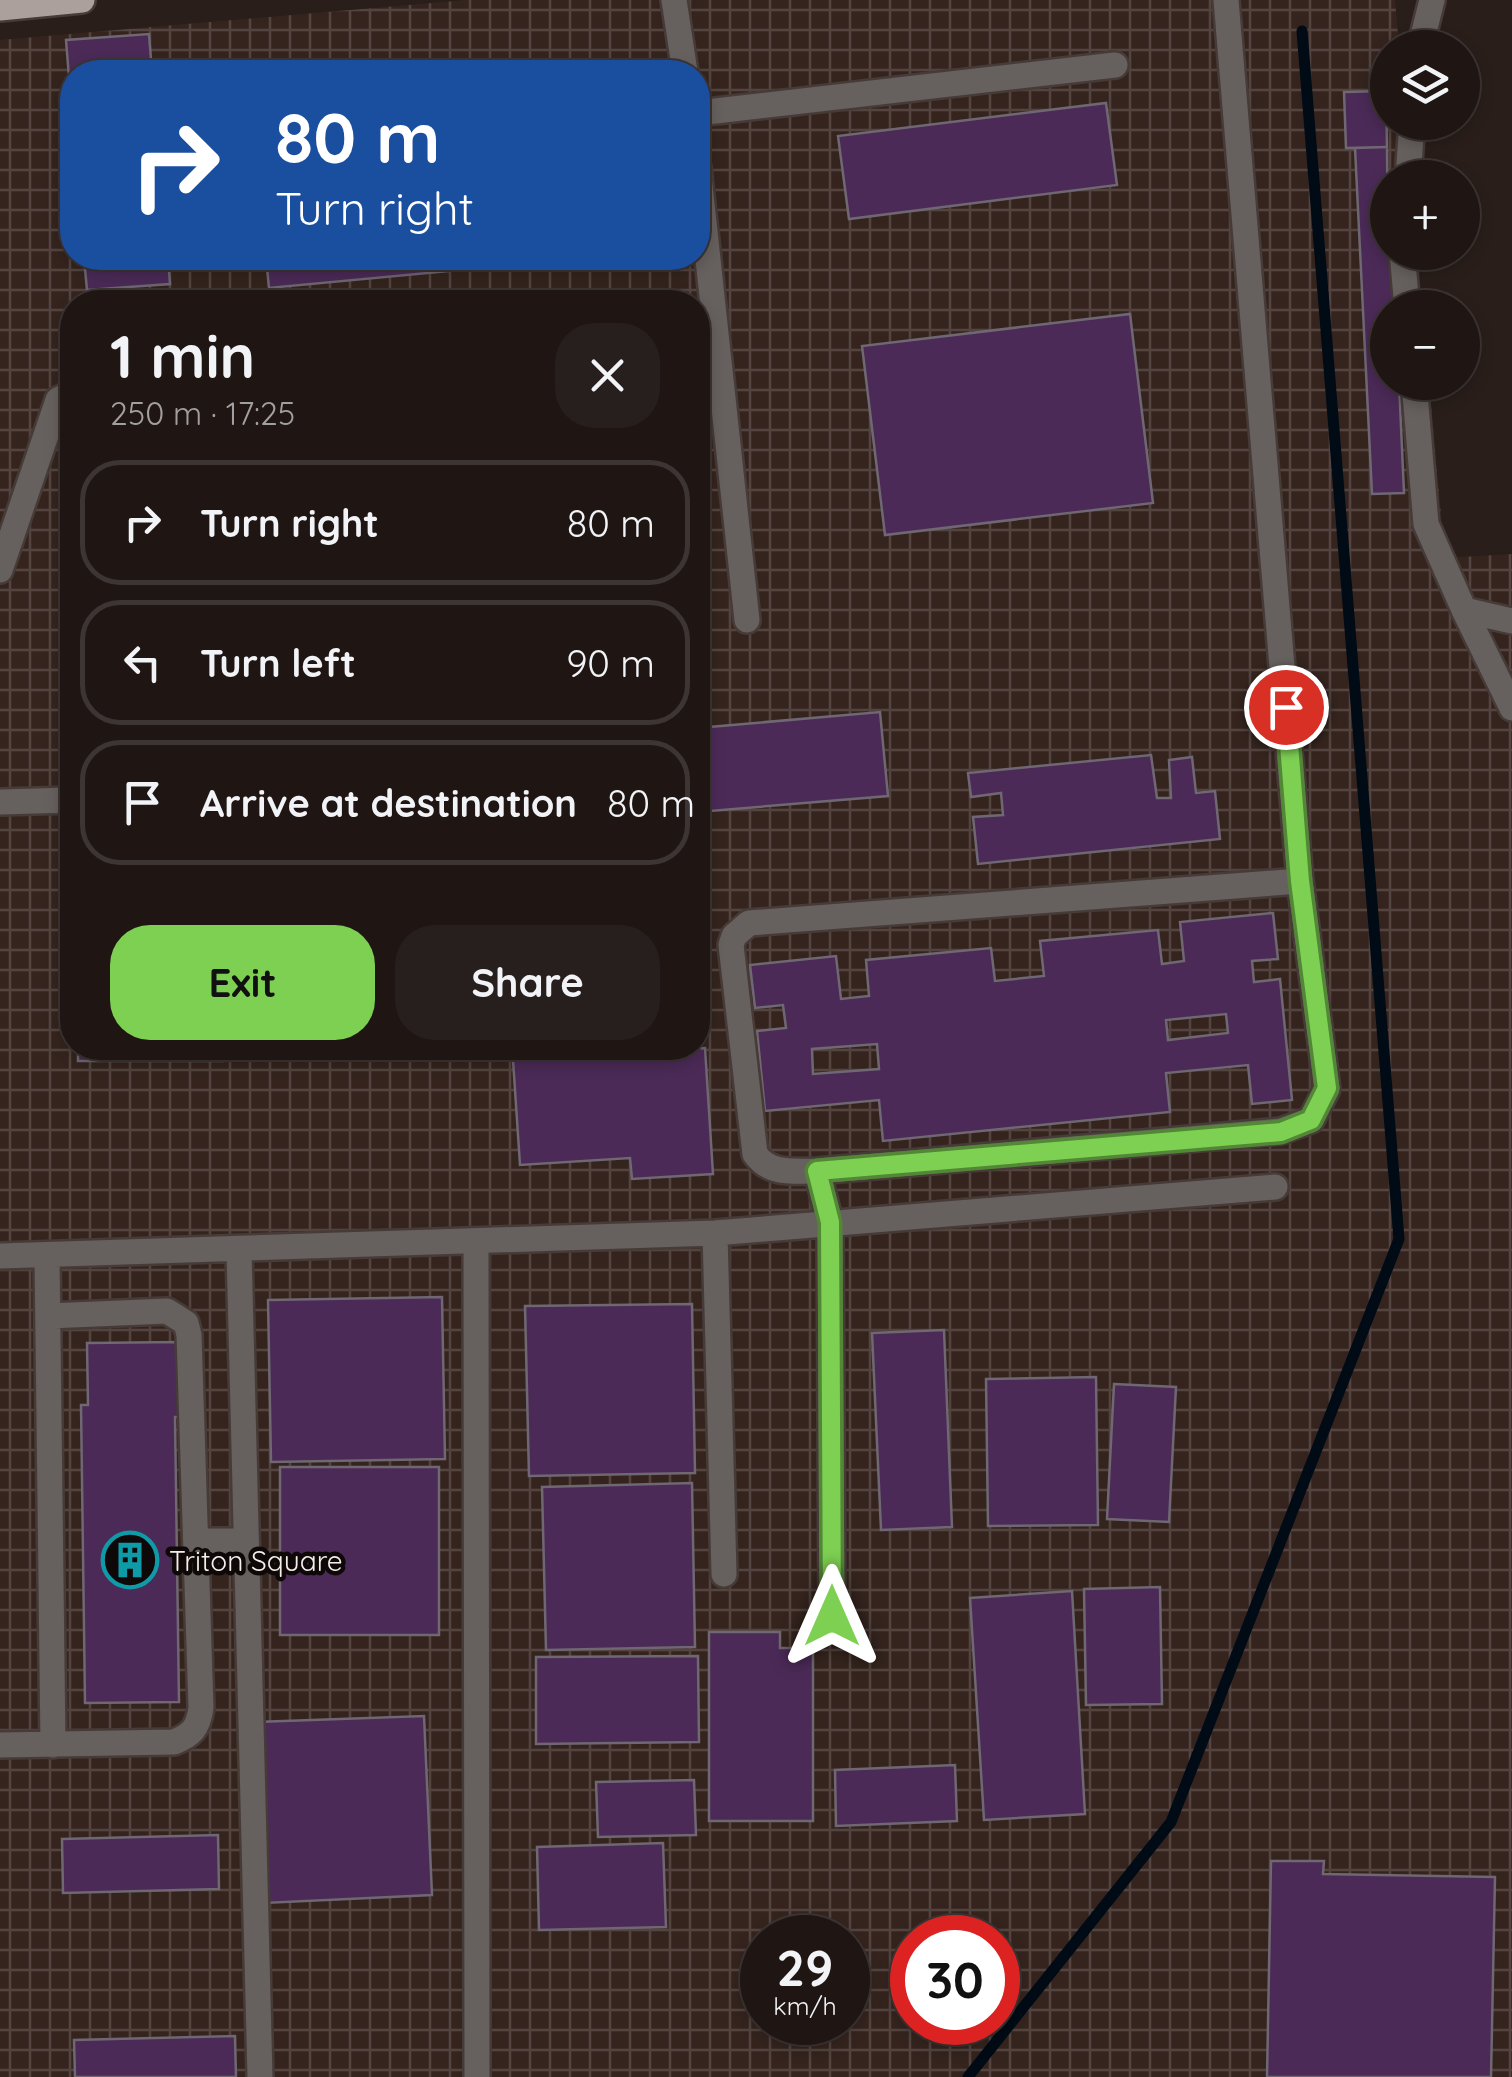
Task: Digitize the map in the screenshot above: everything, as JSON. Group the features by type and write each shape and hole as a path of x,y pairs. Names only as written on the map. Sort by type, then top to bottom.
{"main road":[{"path":"0,8 82,0"}],"street":[{"path":"674,0 683,60"},
{"path":"1226,0 1300,881 1327,1088 1311,1120 1281,1132 817,1171 777,1171 762,1165 755,1154 732,946 734,936 750,922 1300,881"},
{"path":"1424,30 1432,0"},
{"path":"710,112 1114,64"},
{"path":"709,270 747,620"},
{"path":"0,570 60,399"},
{"path":"1416,400 1426,524 1512,708"},
{"path":"1464,610 1512,622"},
{"path":"0,802 60,800"},
{"path":"817,1171 830,1222 832,1616"},
{"path":"0,1256 715,1233 1275,1187"},
{"path":"715,1233 724,1574"},
{"path":"476,1241 476,2077"},
{"path":"238,1251 260,2077"},
{"path":"46,1255 53,1745"},
{"path":"0,1745 174,1742 188,1737 199,1725 202,1708 186,1323 166,1311 48,1316"},
{"path":"196,1540 246,1542"}],"shaded area":[{"path":"467,0 1395,0 1398,30 1370,30 1370,140 1408,140 1409,160 1370,160 1370,270 1419,270 1421,290 1370,290 1370,400 1431,400 1445,558 1512,554 1512,2077 0,2077 0,40"}],"building":[{"path":"149,34 151,60 68,60 66,40"},
{"path":"1370,91 1370,140 1387,140 1387,147 1346,148 1344,92"},
{"path":"1106,103 1117,185 849,219 838,136"},
{"path":"1387,147 1387,160 1370,160 1370,270 1393,270 1394,290 1370,290 1370,400 1400,400 1404,493 1372,494 1355,148"},
{"path":"85,270 169,270 170,284 87,290"},
{"path":"267,270 460,270 269,288"},
{"path":"1130,314 1153,503 885,535 862,346"},
{"path":"880,712 888,796 710,811 710,727"},
{"path":"1151,755 1157,798 1171,798 1169,760 1192,757 1196,793 1215,791 1220,839 978,864 973,817 1003,815 1001,793 971,797 968,773"},
{"path":"1273,913 1278,959 1252,961 1254,982 1280,979 1292,1100 1252,1104 1248,1065 1166,1073 1170,1112 883,1141 879,1100 765,1111 757,1031 786,1028 783,1005 755,1008 750,965 836,956 841,999 869,996 866,960 991,948 995,981 1044,976 1040,941 1158,930 1162,964 1184,961 1180,922","holes":["1226,1014 1228,1033 1168,1040 1166,1020","877,1044 879,1069 813,1074 812,1049"]},
{"path":"78,1060 223,1060 223,1061"},
{"path":"513,1060 706,1060 713,1174 632,1179 630,1158 520,1165"},
{"path":"442,1297 445,1459 271,1462 268,1300"},
{"path":"692,1304 695,1473 529,1476 525,1306"},
{"path":"944,1330 952,1527 881,1530 872,1333"},
{"name":"Triton Square","path":"179,1342 181,1417 175,1417 179,1702 85,1703 81,1405 88,1405 87,1343"},
{"path":"1096,1377 1098,1525 988,1526 986,1379"},
{"path":"1114,1384 1176,1387 1169,1522 1107,1519"},
{"path":"280,1467 439,1467 439,1635 280,1635"},
{"path":"692,1483 695,1647 546,1650 542,1487"},
{"path":"1160,1587 1162,1704 1086,1705 1084,1589"},
{"path":"1072,1591 1085,1814 984,1820 970,1598"},
{"path":"709,1632 780,1632 780,1648 813,1648 813,1821 709,1821"},
{"path":"698,1656 699,1742 536,1744 536,1657"},
{"path":"424,1716 432,1895 264,1903 256,1722"},
{"path":"955,1765 957,1821 836,1826 835,1770"},
{"path":"694,1780 696,1835 598,1837 596,1782"},
{"path":"218,1835 219,1889 63,1893 62,1839"},
{"path":"663,1843 666,1927 539,1930 537,1847"},
{"path":"1271,1861 1324,1861 1323,1874 1495,1877 1491,2077 1267,2077"},
{"path":"235,2036 236,2077 75,2077 74,2040"}],"waterway":[{"path":"968,2077 1171,1822 1399,1239 1302,31"}],"place":[{"name":"Triton Square","path":"130,1560"}],"route":[{"path":"832,1616 830,1222 817,1171 1281,1132 1311,1120 1327,1088 1300,881 1286,707"}]}
